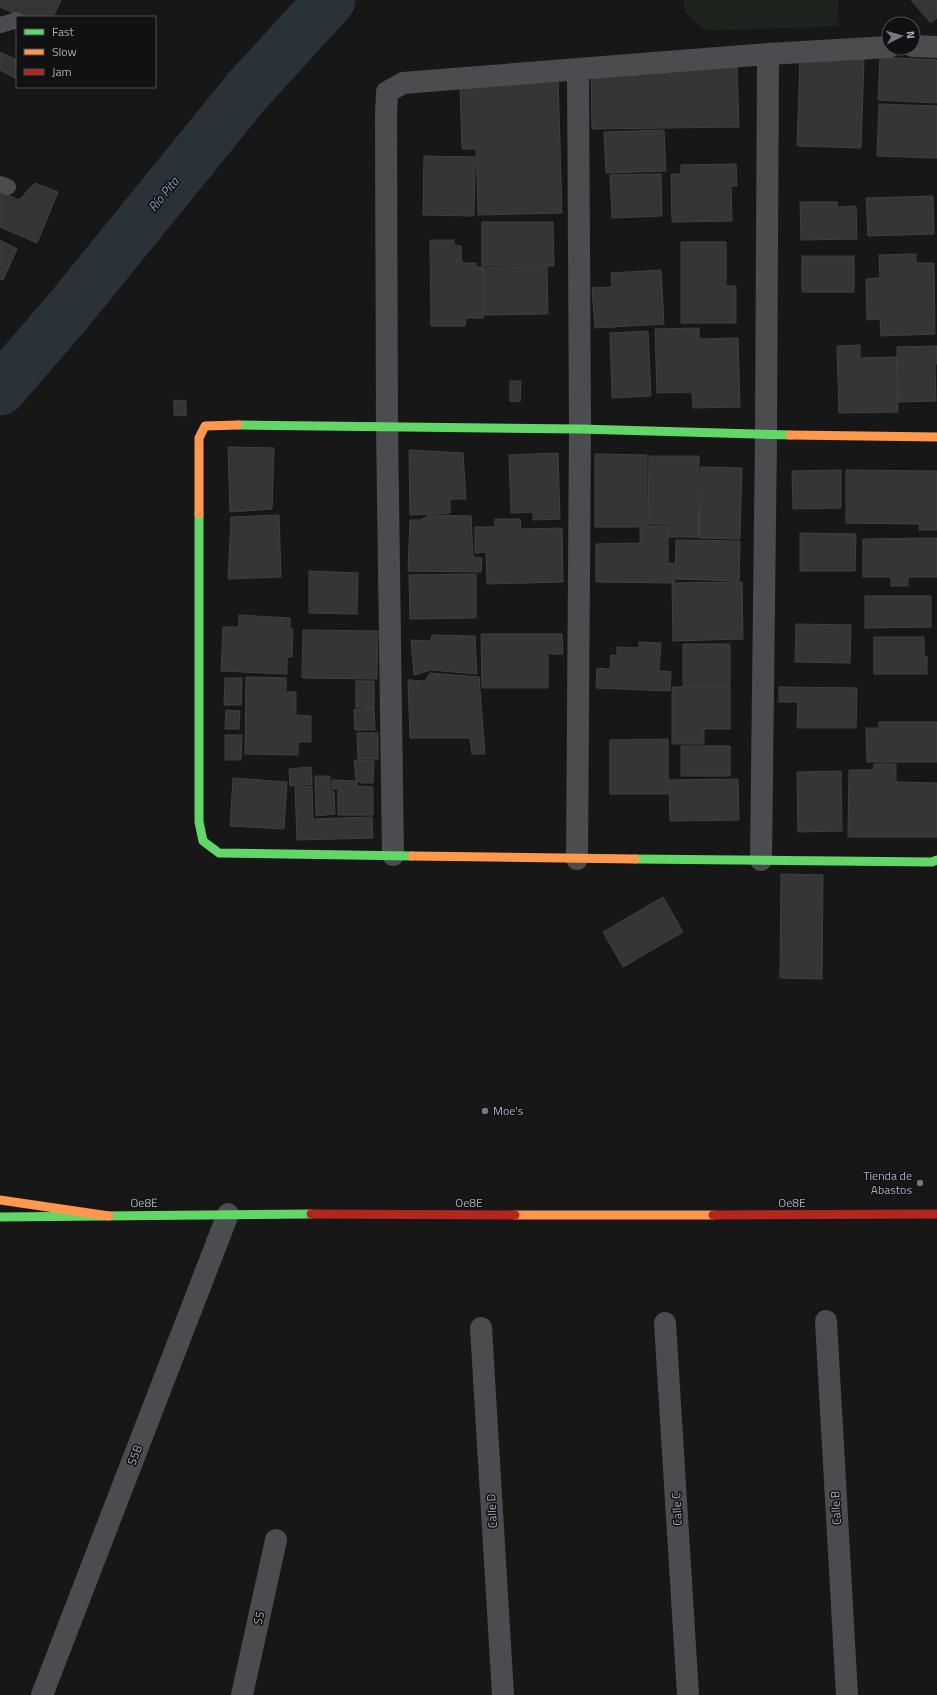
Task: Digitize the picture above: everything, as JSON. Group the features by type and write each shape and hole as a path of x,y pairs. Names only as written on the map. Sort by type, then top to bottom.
{"main road":[{"path":"937,436 766,435 580,428 223,425 205,426 199,438 199,822 203,841 219,853 932,862 937,860"},
{"path":"0,1200 109,1216"},
{"name":"Oe8E","path":"0,1217 228,1214 636,1216 937,1214"}],"street":[{"path":"921,46 937,47"},
{"path":"393,855 387,427 387,92 403,83 768,54 881,48"},
{"path":"761,860 766,435 768,54"},
{"path":"577,858 580,428 578,70"},
{"name":"S5B","path":"42,1695 228,1214"},
{"name":"Calle B","path":"826,1321 847,1695"},
{"name":"Calle C","path":"665,1322 688,1695"},
{"name":"Calle D","path":"481,1328 503,1695"},
{"name":"S5","path":"242,1695 276,1540"}],"lane":[{"path":"0,25 16,20"}],"shaded area":[{"path":"684,0 838,0 839,26 706,31 685,12"}],"building":[{"path":"0,0 61,0 53,16 20,16 0,7"},
{"path":"911,0 937,0 937,18 931,23"},
{"path":"0,52 16,60 16,78 0,70"},
{"path":"880,57 937,60 937,103 878,100"},
{"path":"800,58 864,60 861,148 797,146"},
{"path":"737,67 739,127 592,129 591,69"},
{"path":"558,77 562,213 478,215 476,149 462,149 460,86"},
{"path":"879,104 937,106 937,158 877,156"},
{"path":"664,130 666,171 606,173 604,132"},
{"path":"424,156 475,157 474,216 423,215"},
{"path":"736,164 737,186 731,186 732,221 672,222 671,174 681,174 681,165"},
{"path":"661,174 662,216 612,218 610,175"},
{"path":"35,183 58,192 37,243 0,227 0,192 19,200"},
{"path":"933,196 934,234 868,236 866,198"},
{"path":"800,202 837,202 838,207 856,206 857,239 801,240"},
{"path":"482,222 553,222 554,266 482,266"},
{"path":"0,240 17,249 3,280 0,279"},
{"path":"430,240 454,240 454,245 461,246 462,263 476,263 476,267 483,267 483,318 466,318 465,326 431,326"},
{"path":"681,242 726,242 726,286 736,286 736,323 681,323"},
{"path":"916,254 916,263 934,263 935,334 881,336 880,319 867,320 866,279 880,278 879,255"},
{"path":"802,256 854,256 854,292 802,292"},
{"path":"547,267 548,314 484,315 484,268"},
{"path":"661,270 664,324 595,328 592,288 612,287 611,273"},
{"path":"699,328 699,339 738,338 740,407 693,408 692,392 657,393 655,329"},
{"path":"648,331 651,396 612,398 610,333"},
{"path":"860,345 860,358 897,357 898,412 839,413 837,346"},
{"path":"937,346 937,364 935,364 936,401 898,402 897,347"},
{"path":"510,381 521,381 520,402 510,401"},
{"path":"174,400 186,401 186,416 174,415"},
{"path":"228,447 274,448 272,509 230,512"},
{"path":"409,450 463,453 466,499 450,499 450,513 410,515"},
{"path":"558,453 560,519 533,520 533,512 511,513 509,455"},
{"path":"595,454 647,455 647,525 639,525 639,527 595,527"},
{"path":"649,456 699,456 699,537 669,537 669,524 648,524"},
{"path":"701,467 742,468 740,539 699,538"},
{"path":"841,470 841,508 793,509 792,471"},
{"path":"846,470 937,471 937,530 919,530 920,524 846,523"},
{"path":"279,515 281,577 228,579 231,517"},
{"path":"429,515 471,516 473,557 482,558 481,572 408,571 410,520 421,520"},
{"path":"495,519 520,519 521,529 562,528 563,582 487,584 486,552 475,553 475,527 495,527"},
{"path":"640,526 668,526 668,564 674,563 674,583 596,582 596,544 640,543"},
{"path":"800,533 856,534 855,571 800,571"},
{"path":"937,538 937,577 908,577 908,586 891,586 891,577 863,577 863,539"},
{"path":"676,540 740,541 739,581 675,579"},
{"path":"309,571 358,573 357,614 309,613"},
{"path":"476,574 476,618 410,619 409,575"},
{"path":"742,582 743,639 673,641 672,583"},
{"path":"865,596 931,596 931,627 865,628"},
{"path":"239,615 290,618 290,629 293,629 292,657 287,657 287,674 221,671 223,627 239,627"},
{"path":"796,624 851,625 850,663 795,662"},
{"path":"303,630 378,631 377,679 302,678"},
{"path":"481,634 562,634 563,654 548,654 548,688 482,688"},
{"path":"432,635 475,636 477,674 431,670 414,675 411,640 431,641"},
{"path":"874,637 924,637 924,656 927,656 927,674 874,674"},
{"path":"639,642 661,643 659,671 671,672 670,691 596,688 597,668 610,669 611,655 617,656 617,647 639,648"},
{"path":"683,644 730,644 730,686 683,686"},
{"path":"430,673 479,677 485,754 472,754 470,738 410,738 408,680 425,681"},
{"path":"246,677 286,678 286,692 296,692 296,715 311,716 311,742 298,742 298,755 245,754"},
{"path":"225,678 242,678 241,705 224,705"},
{"path":"356,681 374,681 374,708 356,708"},
{"path":"672,687 730,687 730,729 704,729 704,744 672,744"},
{"path":"779,687 857,688 856,728 797,728 798,702 779,702"},
{"path":"374,708 375,730 355,730 354,710"},
{"path":"226,710 240,711 239,729 225,729"},
{"path":"879,722 937,722 937,762 867,762 866,728 879,728"},
{"path":"357,733 378,733 378,759 358,759"},
{"path":"225,735 242,735 241,760 225,760"},
{"path":"668,739 668,794 610,794 610,740"},
{"path":"681,746 730,746 730,776 681,776"},
{"path":"354,760 374,761 373,783 361,783 356,780"},
{"path":"874,764 896,764 896,782 937,783 937,837 848,837 849,770 874,770"},
{"path":"311,767 312,784 290,786 289,769"},
{"path":"841,771 842,831 798,832 797,772"},
{"path":"315,776 330,776 330,790 334,792 335,814 316,816"},
{"path":"233,778 287,782 284,829 230,826"},
{"path":"738,779 739,820 670,821 669,780"},
{"path":"332,780 357,781 357,786 373,787 373,815 338,815 338,789 332,789"},
{"path":"312,786 313,819 372,817 373,838 297,840 295,787"},
{"path":"781,874 823,875 822,979 780,978"},
{"path":"663,897 683,932 623,967 603,932"}],"waterway":[{"name":"Río Pita","path":"0,390 69,310 246,92 330,0"}],"traffic: fast":[{"path":"238,425 580,429 790,435"},
{"path":"199,514 199,822 203,841 219,853 412,856"},
{"path":"635,859 932,862 937,860"},
{"path":"0,1217 311,1214"}],"traffic: slow":[{"path":"199,514 199,438 205,426 238,425"},
{"path":"790,435 937,437"},
{"path":"412,856 635,859"},
{"path":"0,1200 109,1216"},
{"path":"515,1215 713,1215"}],"traffic: jam":[{"path":"311,1214 515,1215"},
{"path":"713,1215 937,1214"}],"place":[{"name":"Moe's","path":"485,1111"},
{"name":"Tienda de Abastos","path":"920,1183"}]}
